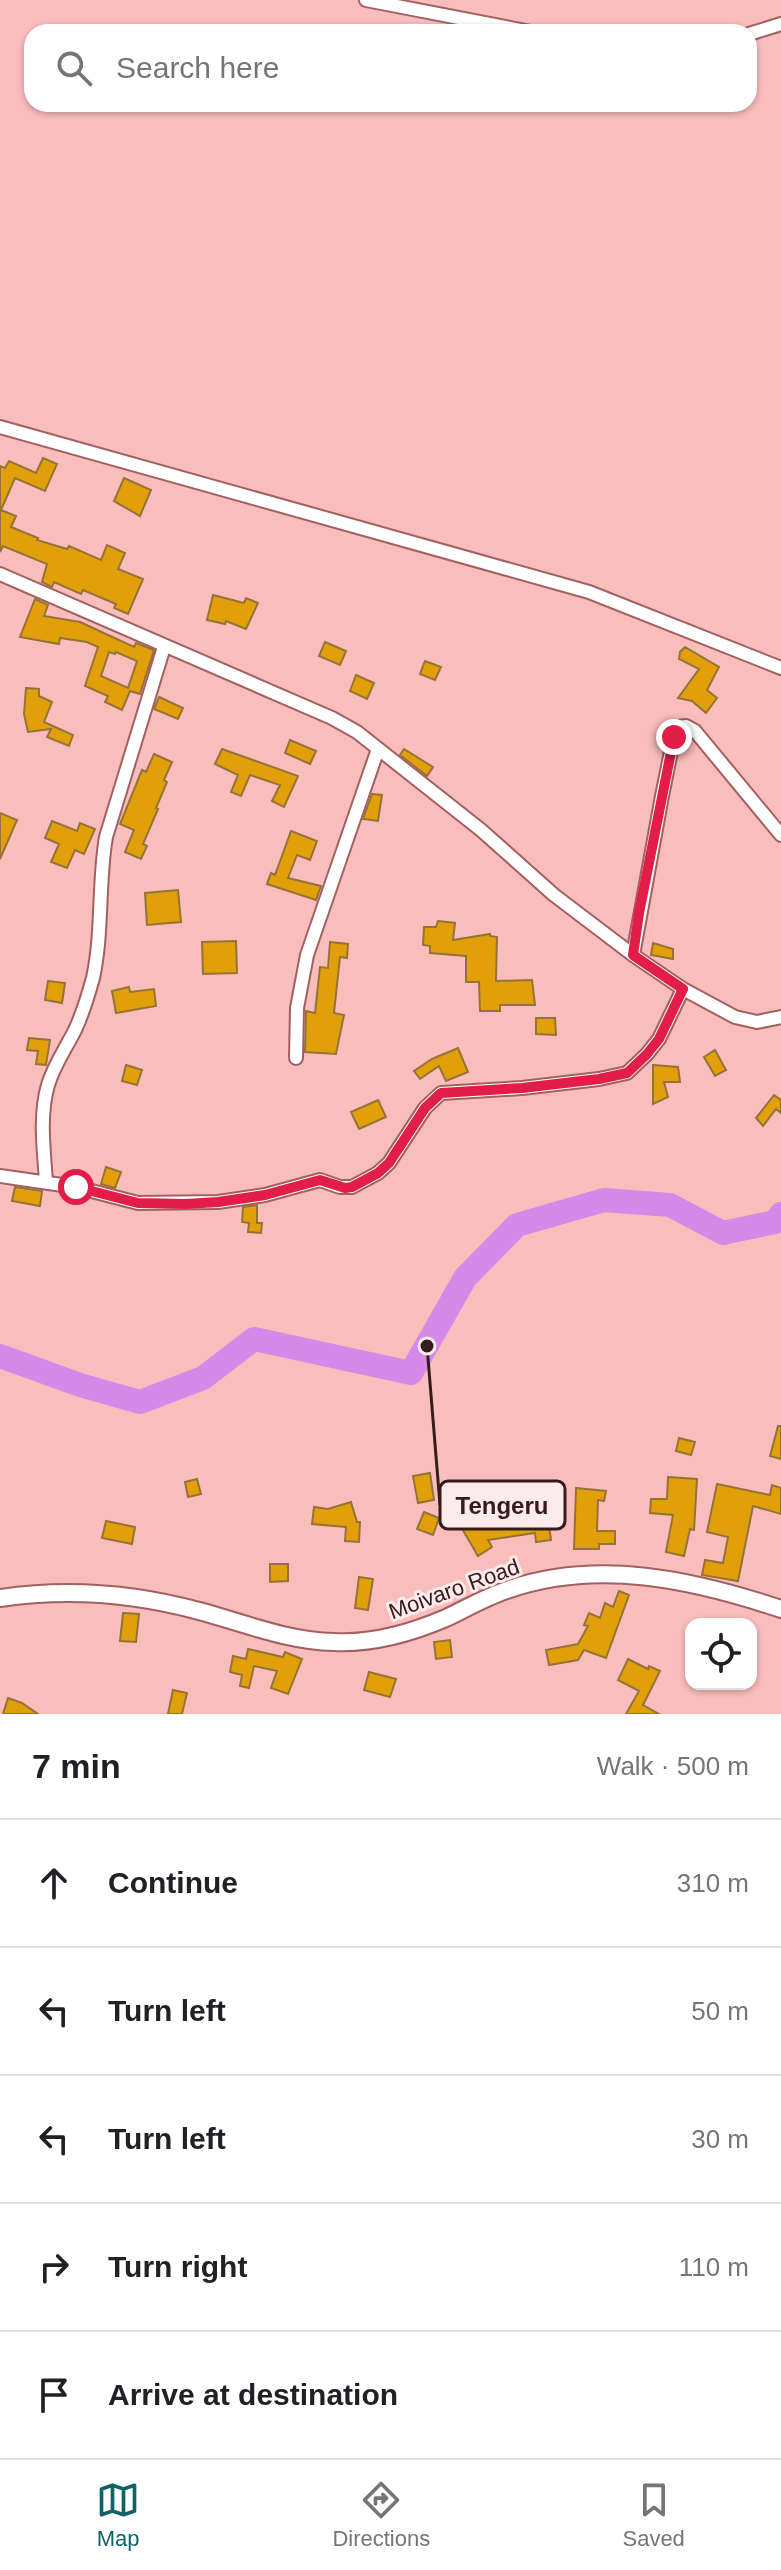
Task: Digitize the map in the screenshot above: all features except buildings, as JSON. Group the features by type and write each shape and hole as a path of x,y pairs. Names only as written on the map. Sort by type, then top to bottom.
{"street":[{"path":"366,0 490,24"},
{"path":"757,32 781,24"},
{"path":"0,427 589,592 781,668"},
{"path":"0,574 332,718 357,732 481,830 554,895 683,989 747,1021 768,1021 781,1017"},
{"path":"46,1182 43,1120 47,1087 90,990 106,837 164,647"},
{"path":"633,955 674,737 680,727 686,726 695,731 781,835"},
{"path":"296,1058 297,1008 307,955 378,749"},
{"path":"0,1176 46,1182 138,1203 243,1199 320,1180 345,1188 352,1187 378,1173 389,1163 425,1108 441,1093 522,1088 627,1073 659,1039 683,989"},
{"name":"Moivaro Road","path":"0,1598 49,1592 105,1593 195,1610 272,1633 333,1642 361,1642 390,1637 446,1618 509,1589 580,1576 657,1577 716,1589 781,1609"}],"waterway":[{"path":"0,1356 80,1385 140,1402 203,1378 254,1339 411,1373 465,1278 517,1225 604,1200 670,1205 723,1233 775,1222 781,1214"}],"place":[{"name":"Tengeru","path":"427,1346"}],"route":[{"path":"76,1187 138,1203 186,1204 265,1195 320,1180 340,1187 352,1187 378,1173 389,1163 416,1120 441,1093 522,1088 627,1073 659,1039 683,989 633,955 674,737"}]}
